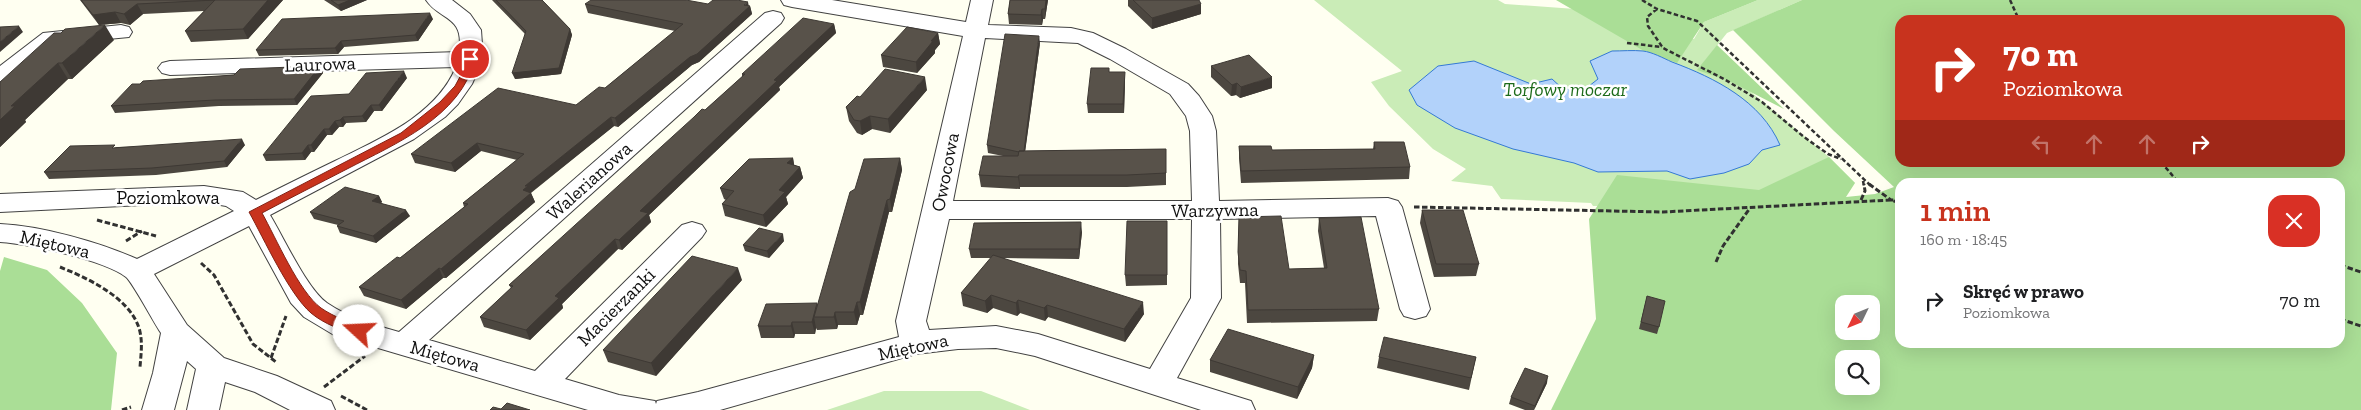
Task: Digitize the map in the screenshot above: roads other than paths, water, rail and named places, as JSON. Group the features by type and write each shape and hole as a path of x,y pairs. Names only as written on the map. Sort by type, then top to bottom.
{"street":[{"path":"329,399 266,384 213,366 176,333 137,271 405,135 444,104 459,88 467,73 470,59 470,31 459,15 437,0"},
{"path":"792,0 976,31 1050,33 1085,38 1118,54 1179,89 1190,101 1199,116 1203,131 1206,210 1206,298 1158,384"},
{"name":"Owocowa","path":"916,343 911,321 982,0"},
{"name":"Walerianowa","path":"396,341 773,18"},
{"path":"1,76 51,38 120,32"},
{"name":"Laurowa","path":"170,68 470,59"},
{"name":"Poziomkowa","path":"0,203 204,194 233,198 255,212"},
{"name":"Warzywna","path":"937,210 1206,210 1388,207 1415,309"},
{"name":"Miętowa","path":"255,212 302,296 315,310 345,327 619,407 643,410"},
{"name":"Macierzanki","path":"541,384 692,231"},
{"name":"Miętowa","path":"0,233 19,234 103,255 137,271"},
{"path":"143,409 169,373 176,333"},
{"name":"Miętowa","path":"669,410 698,404 916,343 996,336 1025,341 1239,410"},
{"path":"203,410 213,366"}],"water":[{"path":"1612,51 1650,53 1688,68 1720,84 1735,93 1761,116 1772,129 1780,145 1762,150 1749,164 1724,173 1690,179 1667,171 1598,172 1574,163 1513,149 1455,128 1417,105 1409,90 1438,66 1474,61 1531,84 1552,79 1563,89 1584,90 1598,79 1590,61"}],"park label":[{"name":"Torfowy moczar","path":"1565,89"}]}
